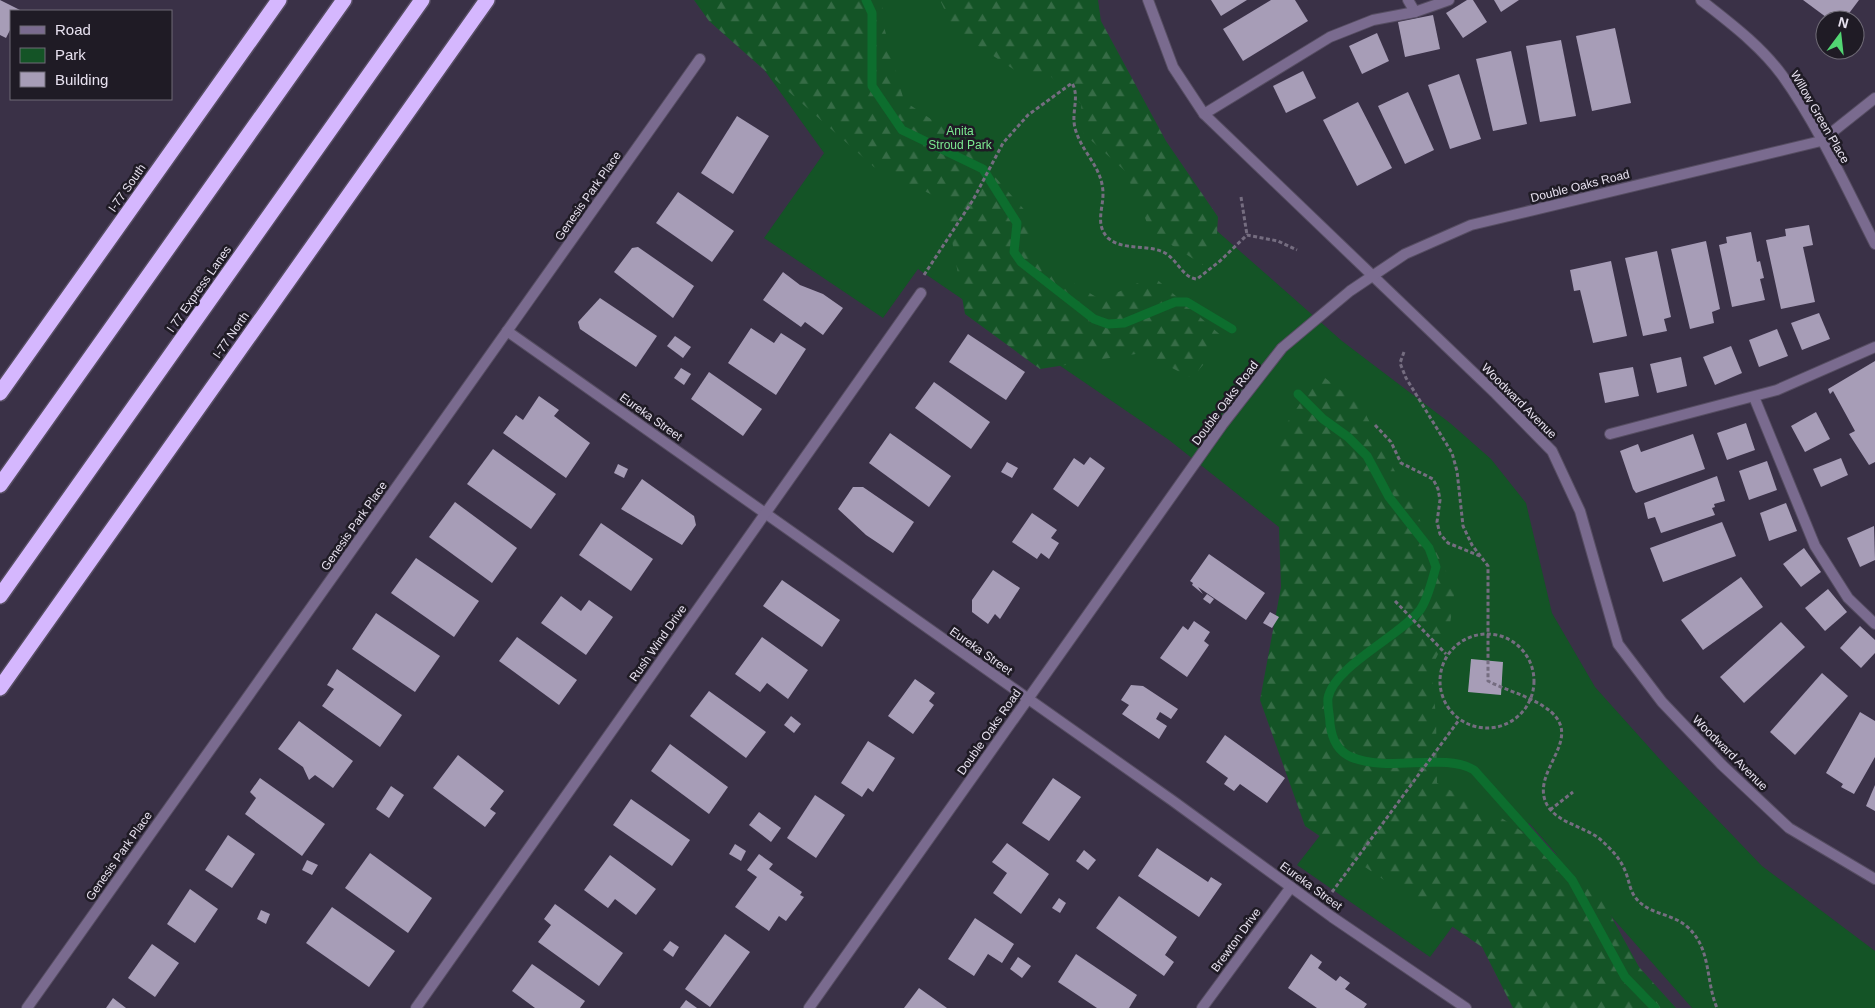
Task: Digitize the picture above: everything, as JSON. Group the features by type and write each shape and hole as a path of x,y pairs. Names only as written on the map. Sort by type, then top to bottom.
{"highway":[{"name":"I-77 South","path":"0,393 279,0"},
{"path":"0,485 344,0"},
{"name":"I 77 Express Lanes","path":"0,596 422,0"},
{"name":"I-77 North","path":"0,688 487,0"}],"street":[{"name":"Woodward Avenue","path":"1148,0 1173,67 1204,114 1496,394 1552,451 1580,511 1618,644 1662,702 1722,765 1789,828 1875,879"},
{"path":"1408,0 1415,12"},
{"path":"1204,114 1330,36 1373,20 1415,12 1449,0"},
{"name":"Willow Green Place","path":"1701,0 1745,34 1782,75 1822,140 1875,244"},
{"name":"Genesis Park Place","path":"27,1008 700,58"},
{"name":"Double Oaks Road","path":"809,1008 1222,425 1282,348 1371,276 1405,254 1471,225 1822,140 1875,98"},
{"name":"Rush Wind Drive","path":"416,1008 921,293"},
{"name":"Eureka Street","path":"507,331 1320,908 1466,1008"},
{"path":"1610,434 1777,390 1875,347"},
{"path":"1754,397 1815,546 1848,598 1875,624"},
{"name":"Brewton Drive","path":"1202,1008 1291,887"}],"path":[{"path":"921,293 924,273 973,200 992,160 1003,143 1028,115 1072,83 1076,90 1073,116 1075,129 1101,178 1103,194 1101,226 1107,237 1117,244 1144,247 1162,252 1174,258 1186,276 1197,279 1220,262 1247,235"},
{"path":"1242,198 1247,235"},
{"path":"1247,235 1278,241 1297,250"},
{"path":"1404,352 1400,363 1406,378 1452,453 1463,526 1488,566 1490,575 1488,681 1544,706 1555,716 1560,726 1560,746 1548,768 1542,790 1550,810 1570,824 1599,838 1616,855 1636,898 1643,904 1684,924 1693,933 1704,950 1712,998 1717,1008"},
{"path":"1375,425 1391,442 1402,463 1433,479 1438,489 1440,500 1437,522 1440,534 1448,543 1481,556"},
{"path":"1395,601 1446,654"},
{"path":"1488,634 1508,638 1522,648 1530,659 1535,673 1530,700 1522,713 1510,722 1492,728 1474,726 1459,720 1449,712 1440,696 1440,675 1446,654 1456,645 1473,636 1488,634"},
{"path":"1320,908 1406,795 1459,720"},
{"path":"1550,810 1573,792"}],"green space":[{"path":"694,0 882,0 883,23 904,101 962,140 1029,215 1031,257 1101,300 1153,276 1225,339 1192,378 1142,353 1040,369 965,314 945,201 874,167 709,21"},
{"name":"Anita Stroud Park","path":"714,0 1051,0 1116,142 1342,341 1450,423 1491,459 1526,503 1552,613 1595,687 1665,765 1762,866 1875,951 1875,1008 1692,1008 1529,823 1430,957 1297,865 1424,702 1337,573 1169,440 918,269 883,318 764,238 824,153"},
{"path":"940,0 1098,0 1101,21 1166,141 1218,217 1216,250 1203,265 1151,232 1125,171 1083,133 1081,104 1048,74 1022,75 954,30"},
{"path":"1320,374 1362,407 1455,589 1449,631 1431,669 1436,716 1437,783 1503,819 1589,876 1639,967 1676,1008 1513,1008 1482,947 1305,826 1260,700 1281,587 1276,439"}],"building":[{"path":"0,0 20,10 10,10 10,30 6,38 0,35"},
{"path":"1211,0 1247,0 1221,16"},
{"path":"1271,0 1295,0 1308,21 1243,61 1223,29"},
{"path":"1467,0 1473,0 1487,22 1463,38 1446,13"},
{"path":"1494,0 1519,0 1501,12"},
{"path":"1803,0 1859,0 1852,10 1816,10"},
{"path":"1433,15 1440,49 1405,57 1398,22"},
{"path":"1615,28 1631,103 1592,111 1576,36"},
{"path":"1377,33 1389,61 1362,74 1349,46"},
{"path":"1561,40 1576,116 1540,122 1526,46"},
{"path":"1511,51 1527,124 1493,131 1476,59"},
{"path":"1303,71 1316,98 1286,113 1273,86"},
{"path":"1459,74 1481,139 1450,149 1428,85"},
{"path":"1408,92 1434,150 1405,164 1378,106"},
{"path":"1358,102 1392,168 1357,186 1323,120"},
{"path":"737,116 769,136 733,194 701,173"},
{"path":"678,192 734,231 712,262 656,223"},
{"path":"1809,225 1813,245 1803,247 1815,302 1781,309 1766,240 1786,236 1785,229"},
{"path":"1751,232 1757,262 1760,261 1764,278 1760,279 1765,300 1732,307 1719,245 1727,243 1726,237"},
{"path":"1706,241 1720,309 1712,312 1714,323 1690,329 1671,249"},
{"path":"638,247 694,286 673,318 614,272 632,248"},
{"path":"1657,251 1671,317 1664,319 1667,331 1643,336 1625,258"},
{"path":"1611,261 1627,336 1593,343 1580,290 1574,291 1570,270"},
{"path":"783,272 800,285 823,294 843,308 823,335 805,322 801,327 763,300"},
{"path":"600,298 657,336 636,367 580,329 578,322"},
{"path":"1819,313 1830,339 1802,350 1791,323"},
{"path":"751,328 774,343 781,333 806,349 776,395 728,363"},
{"path":"1777,329 1788,356 1759,367 1749,340"},
{"path":"968,334 1025,372 1006,400 949,362"},
{"path":"675,336 691,347 683,358 667,346"},
{"path":"1731,346 1742,373 1715,385 1703,357"},
{"path":"1681,357 1687,386 1657,393 1650,364"},
{"path":"1875,361 1875,462 1869,465 1849,434 1855,431 1833,391 1830,394 1828,389"},
{"path":"1633,367 1639,396 1605,403 1599,373"},
{"path":"681,368 691,374 684,385 674,378"},
{"path":"709,372 762,409 743,436 691,399"},
{"path":"934,382 990,422 971,449 915,408"},
{"path":"539,396 559,410 554,416 590,443 566,478 503,433 516,415 523,420"},
{"path":"1816,412 1830,439 1805,452 1791,426"},
{"path":"1746,423 1755,450 1727,460 1717,433"},
{"path":"890,433 951,476 929,507 869,463"},
{"path":"1693,434 1705,469 1636,493 1620,451 1638,444 1641,452"},
{"path":"493,449 556,494 531,529 467,484"},
{"path":"1090,457 1105,468 1078,507 1053,489 1074,458 1084,465"},
{"path":"1841,458 1848,475 1821,487 1813,469"},
{"path":"1767,461 1777,490 1749,500 1739,471"},
{"path":"1007,462 1018,468 1012,478 1001,472"},
{"path":"618,464 628,469 624,478 614,473"},
{"path":"1717,476 1725,501 1714,504 1715,507 1712,508 1715,515 1661,533 1655,517 1648,519 1644,503"},
{"path":"642,479 694,516 696,525 682,545 621,509"},
{"path":"853,487 863,487 914,522 893,553 866,535 838,509"},
{"path":"455,502 517,548 492,583 429,537"},
{"path":"1786,503 1797,531 1769,541 1760,513"},
{"path":"1032,513 1057,530 1051,538 1059,543 1049,559 1041,553 1037,559 1012,542"},
{"path":"1722,522 1736,556 1663,582 1650,548"},
{"path":"601,523 653,559 631,591 579,555"},
{"path":"1874,526 1875,560 1860,567 1847,538"},
{"path":"1804,548 1821,572 1801,587 1783,564"},
{"path":"1209,554 1265,593 1246,620 1198,587 1203,594 1192,585 1193,583 1190,581"},
{"path":"416,558 479,601 454,637 391,593"},
{"path":"993,570 1020,588 1000,619 995,614 988,624 972,612 972,600"},
{"path":"1741,577 1763,607 1703,650 1681,620"},
{"path":"782,580 840,620 822,647 763,606"},
{"path":"1828,589 1847,612 1825,631 1805,608"},
{"path":"1207,594 1214,599 1210,604 1203,599"},
{"path":"561,596 581,611 589,600 613,617 586,655 541,623"},
{"path":"1270,612 1279,617 1272,628 1263,623"},
{"path":"376,613 440,656 415,692 352,649"},
{"path":"1194,621 1210,632 1204,641 1209,645 1187,677 1160,658 1183,626 1188,630"},
{"path":"1781,622 1805,647 1744,703 1720,677"},
{"path":"1860,626 1875,640 1875,653 1861,668 1840,648"},
{"path":"517,637 577,680 559,705 499,661"},
{"path":"762,637 808,670 788,699 767,683 760,692 735,674"},
{"path":"1471,659 1503,662 1501,695 1468,692"},
{"path":"337,669 402,715 380,747 322,706 334,689 327,685"},
{"path":"1822,673 1848,696 1795,755 1770,732"},
{"path":"915,679 935,693 929,701 934,705 913,734 888,716"},
{"path":"1131,685 1143,686 1178,709 1171,719 1160,712 1156,719 1167,726 1159,739 1122,714 1129,705 1121,700"},
{"path":"709,691 766,732 746,758 690,716"},
{"path":"1860,712 1875,721 1875,757 1854,794 1841,787 1843,784 1826,773"},
{"path":"791,716 801,724 794,733 784,725"},
{"path":"299,721 353,761 333,788 315,775 309,780 303,767 278,749"},
{"path":"1225,735 1285,778 1267,803 1240,784 1234,791 1224,784 1228,778 1206,762"},
{"path":"868,741 895,758 873,792 868,788 862,797 841,783"},
{"path":"670,744 728,787 709,814 651,771"},
{"path":"458,755 504,791 490,809 496,813 485,827 433,788"},
{"path":"260,778 325,824 302,856 245,814 256,798 250,792"},
{"path":"1053,778 1081,797 1049,841 1022,823"},
{"path":"1875,785 1875,811 1866,806"},
{"path":"391,786 404,795 389,818 376,809"},
{"path":"815,795 845,815 816,858 787,838"},
{"path":"631,799 690,840 672,866 613,825"},
{"path":"759,812 781,828 771,842 749,825"},
{"path":"228,835 255,854 232,888 205,870"},
{"path":"1007,843 1049,874 1021,914 993,893 1007,873 992,862"},
{"path":"735,844 746,851 741,861 729,854"},
{"path":"1157,848 1208,882 1211,877 1222,884 1199,917 1138,876"},
{"path":"1084,850 1096,860 1088,870 1076,861"},
{"path":"370,853 432,898 408,933 345,888"},
{"path":"759,854 773,864 769,869 802,892 800,895 804,897 786,921 779,916 769,931 735,907 757,877 747,870"},
{"path":"610,855 656,889 636,915 615,899 608,908 584,890"},
{"path":"307,860 318,865 312,875 302,870"},
{"path":"190,889 218,909 195,943 167,924"},
{"path":"1119,896 1177,937 1165,955 1174,962 1164,976 1096,928"},
{"path":"1059,898 1066,903 1060,913 1052,908"},
{"path":"555,904 623,953 599,986 538,942 551,925 544,919"},
{"path":"332,907 395,951 369,987 306,943"},
{"path":"261,910 270,914 266,924 257,919"},
{"path":"975,918 1014,944 1002,963 988,954 974,976 948,959"},
{"path":"725,934 750,952 710,1007 685,989"},
{"path":"670,941 679,947 673,957 663,950"},
{"path":"152,944 179,963 155,997 128,978"},
{"path":"1076,954 1137,995 1129,1008 1097,1008 1058,982"},
{"path":"1311,954 1322,962 1318,968 1336,981 1340,976 1350,983 1345,989 1367,1004 1364,1008 1317,1008 1288,988"},
{"path":"1018,957 1031,966 1022,978 1010,969"},
{"path":"532,964 585,1001 580,1008 535,1008 512,991"},
{"path":"919,988 947,1008 904,1008"},
{"path":"113,998 126,1008 106,1008"},
{"path":"686,1000 697,1008 680,1008"}],"waterway":[{"path":"866,0 872,13 872,86 902,130 983,169 1017,223 1014,252 1021,262 1094,319 1108,324 1124,323 1175,302 1187,302 1232,329"},
{"path":"1298,394 1323,419 1348,437 1367,456 1389,497 1429,548 1436,567 1428,595 1420,610 1411,620 1354,663 1333,686 1328,698 1328,704 1331,729 1336,744 1351,757 1366,761 1382,763 1447,763 1462,765 1474,770 1572,880 1625,977 1655,1008"}]}
